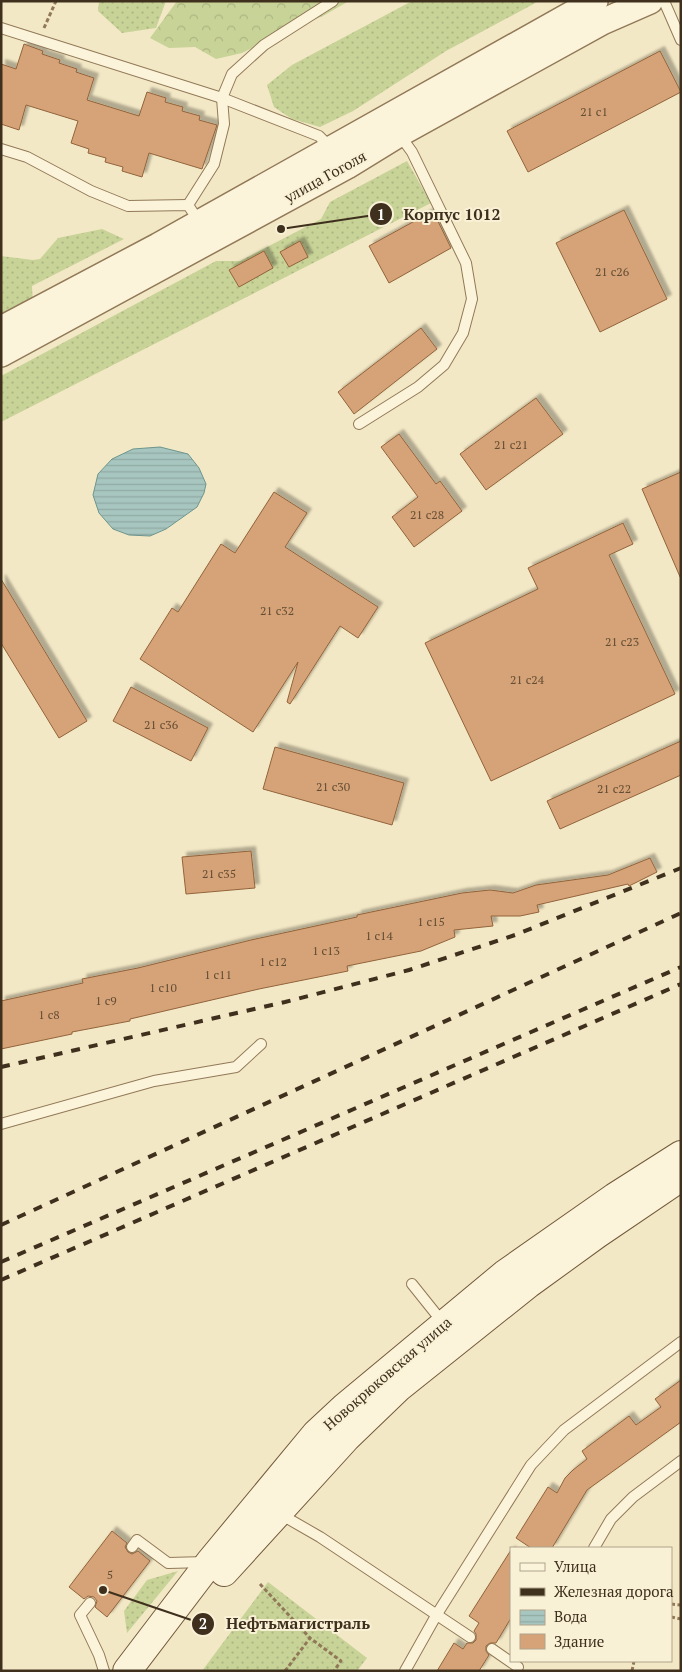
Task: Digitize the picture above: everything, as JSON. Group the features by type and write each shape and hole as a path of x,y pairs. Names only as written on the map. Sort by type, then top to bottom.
{"main road":[{"name":"Новокрюковская улица","path":"150,1671 227,1568 271,1505 316,1434 345,1406 505,1274 614,1197 681,1155"},
{"name":"Новокрюковская улица","path":"127,1671 210,1562 399,1388 528,1284 681,1177"}],"street":[{"path":"339,157 595,1"},
{"name":"улица Гоголя","path":"1,354 199,222 339,157 399,134 602,22 650,1"},
{"path":"1,329 199,222"}],"lane":[{"path":"1,149 27,157 91,191 128,206 199,222 224,124 222,98 232,74 264,45 333,1"},
{"path":"664,1 681,40"},
{"path":"1,28 222,98 319,136 339,157"},
{"path":"358,424 418,387 444,365 463,333 472,299 466,263 412,152 399,134"},
{"path":"1,1124 154,1080 236,1067 261,1044"},
{"path":"412,1284 444,1324"},
{"path":"404,1671 437,1614 531,1465 564,1430 681,1342"},
{"path":"595,1547 611,1519 633,1497 681,1461"},
{"path":"271,1505 470,1637"},
{"path":"132,1547 137,1540 168,1563 210,1562"},
{"path":"90,1603 80,1615 99,1655 104,1671"},
{"path":"492,1649 510,1661"}],"path":[{"path":"38,40 56,1"},
{"path":"260,1584 310,1638 341,1661 334,1671"},
{"path":"285,1671 310,1638"}],"green space":[{"path":"99,1 166,1 156,28 122,33 98,11"},
{"path":"177,1 349,1 323,16 242,53 216,59 195,47 169,48 150,38"},
{"path":"412,1 539,1 446,51 353,111 320,127 292,119 274,107 267,85 292,65"},
{"path":"407,161 431,203 1,422 1,376 216,261 240,261 321,219 330,202"},
{"path":"102,229 124,239 32,286 33,307 1,326 1,256 33,260 40,259 58,238"},
{"path":"178,1571 127,1633 124,1611 147,1580"},
{"path":"268,1582 367,1658 357,1671 202,1671"}],"water":[{"path":"160,447 188,454 199,468 206,484 197,507 166,529 150,536 129,535 113,529 99,513 93,495 98,474 112,459 133,449"}],"building":[{"path":"24,44 43,51 42,54 60,60 59,63 77,69 76,72 94,78 87,100 139,116 147,92 166,98 165,102 183,107 182,111 200,116 199,120 217,125 202,169 149,153 142,177 122,171 123,167 105,162 106,158 88,153 89,149 71,143 78,121 26,105 19,130 1,124 1,64 16,69"},
{"path":"660,51 681,92 528,172 507,131"},
{"path":"624,210 667,299 600,332 556,243"},
{"path":"433,211 451,248 389,283 369,246"},
{"path":"300,241 308,257 289,267 280,252"},
{"path":"264,251 273,268 239,287 229,270"},
{"path":"421,328 437,349 354,414 338,392"},
{"path":"536,398 563,434 486,490 460,454"},
{"path":"399,434 436,484 440,481 462,511 414,547 392,517 418,497 381,447"},
{"path":"681,472 681,579 642,489"},
{"path":"274,492 307,513 285,547 378,607 358,638 340,626 290,704 287,702 298,662 253,732 140,659 172,608 178,612 221,544 235,553"},
{"path":"623,523 633,544 609,555 675,694 491,781 425,643 538,589 528,568"},
{"path":"1,579 87,721 59,738 1,643"},
{"path":"131,687 208,728 191,761 113,721"},
{"path":"681,741 681,775 560,829 547,801"},
{"path":"275,747 404,783 392,825 263,789"},
{"path":"251,851 255,888 186,894 182,857"},
{"path":"650,858 657,872 629,886 628,884 537,905 539,912 520,916 491,916 493,926 454,930 455,937 421,951 347,966 348,971 259,989 130,1019 130,1021 72,1032 72,1034 1,1049 1,1001 83,983 82,979 138,968 251,940 357,917 357,915 462,893 490,890 513,893 536,885 608,875"},
{"path":"681,1380 681,1422 587,1490 553,1547 530,1547 516,1538 548,1487 557,1493 565,1478 587,1459 582,1451 629,1416 636,1425 661,1407 655,1399"},
{"path":"112,1531 127,1543 125,1547 128,1552 132,1554 138,1551 150,1561 107,1617 95,1607 97,1601 94,1597 88,1596 84,1599 69,1587"},
{"path":"510,1552 510,1620 496,1643 490,1643 486,1646 486,1651 489,1655 479,1671 437,1671 454,1643 463,1649 467,1643 473,1643 476,1640 474,1631 479,1623 469,1616"}],"railway":[{"path":"1,1067 285,1002 409,970 515,935 681,868"},
{"path":"1,1225 681,913"},
{"path":"1,1262 681,967"},
{"path":"1,1280 681,984"}],"place":[{"name":"Корпус 1012","path":"281,229"},
{"name":"Нефтьмагистраль","path":"103,1590"}]}
